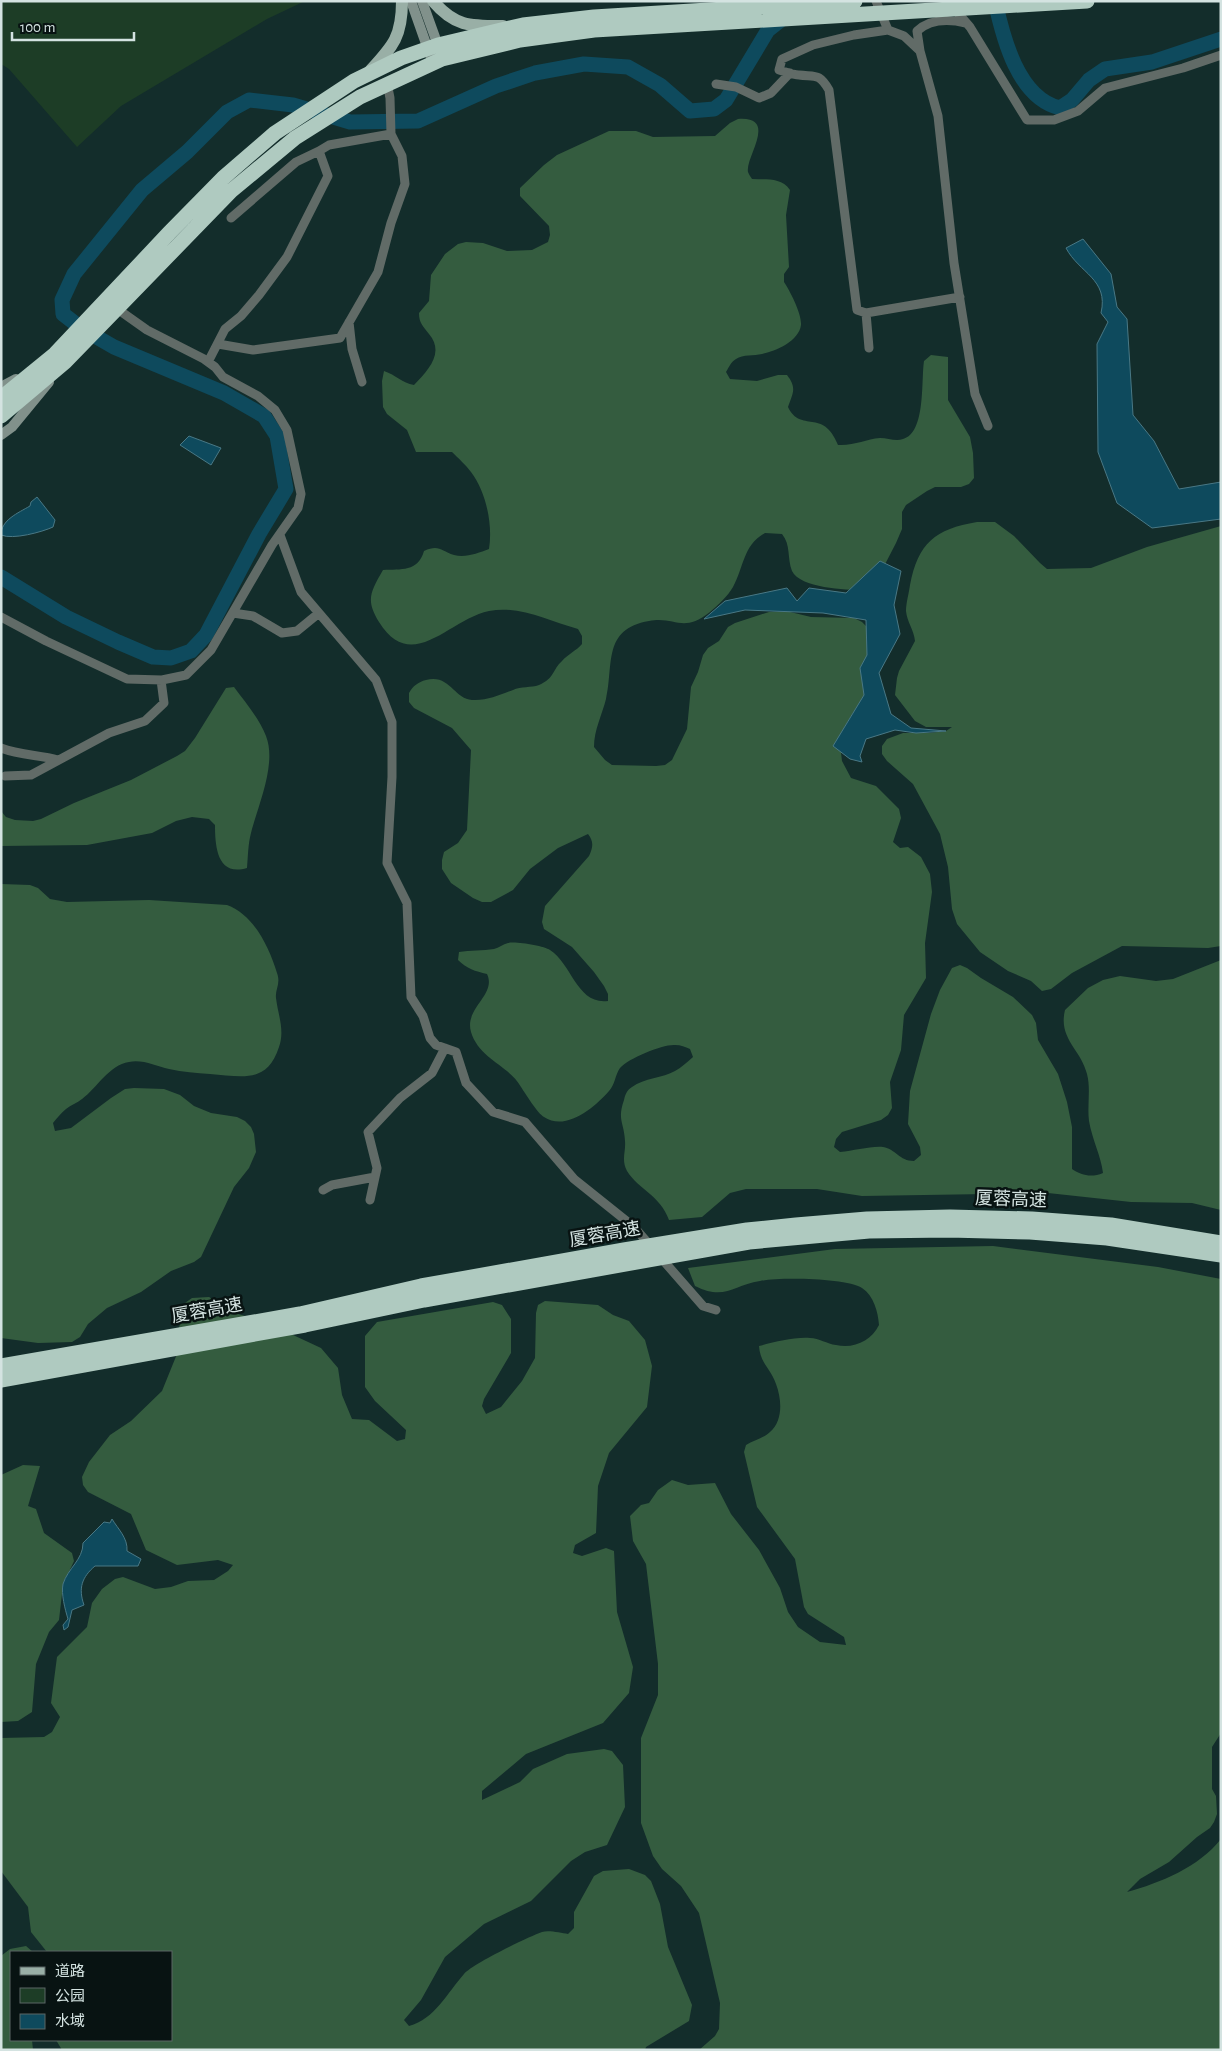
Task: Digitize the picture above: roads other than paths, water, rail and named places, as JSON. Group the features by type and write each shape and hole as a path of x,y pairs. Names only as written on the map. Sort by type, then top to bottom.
{"highway":[{"path":"1,416 114,302 223,178 275,133 361,78 401,58 520,40 594,23 855,1"},
{"path":"114,302 178,244 231,191 295,138 360,97 435,54 523,25 1030,5 1087,1"},
{"path":"1,398 60,358"},
{"name":"厦蓉高速","path":"1,1380 24,1369 300,1314 748,1236 867,1219 1032,1218 1111,1225 1221,1243"},
{"name":"厦蓉高速","path":"748,1236 949,1230 1030,1232 1107,1238 1221,1254"},
{"name":"厦蓉高速","path":"1,1366 24,1369"}],"main road":[{"path":"361,78 396,40 402,23 402,1"},
{"path":"433,1 445,15 462,23 481,26 523,25"}],"street":[{"path":"411,1 435,54"},
{"path":"422,1 435,54"},
{"path":"876,1 888,30"},
{"path":"956,1 957,12 970,27 1028,120 1054,120 1078,111 1105,88 1183,68 1221,55"},
{"path":"966,24 952,20 925,24 918,31 920,51 938,116 953,254 975,394 988,426"},
{"path":"920,51 904,36 888,30 854,35 813,45 782,59 779,70 798,75 814,74 823,80 829,90 857,310 866,313 960,297"},
{"path":"716,85 736,87 759,98 770,93 790,73"},
{"path":"218,344 253,350 340,338 378,272 391,223 405,184 402,156 391,134 387,83"},
{"path":"231,218 296,162 329,145 391,134"},
{"path":"208,362 225,329 241,316 287,257 328,176 319,151"},
{"path":"1,617 46,641 127,679 161,680 186,675 211,650 298,508 300,494 287,430 275,410 258,396 223,377 208,362 147,330 123,313 114,302"},
{"path":"866,313 869,348"},
{"path":"349,322 352,349 362,382"},
{"path":"1,387 60,358"},
{"path":"1,435 12,427 60,358"},
{"path":"280,535 301,592 376,680 392,722 392,777 387,863 407,903 411,997 423,1016 430,1038 436,1044 456,1052 466,1082 493,1112 525,1122 574,1179 634,1227 703,1306 716,1310"},
{"path":"233,613 254,616 282,634 298,631 319,614"},
{"path":"5,776 31,775 109,733 145,721 164,703 161,680"},
{"path":"1,748 11,752 38,755 58,760"},
{"path":"370,1200 377,1168 368,1132 400,1098 432,1073 445,1048"},
{"path":"323,1190 332,1184 376,1177"}],"water":[{"path":"1083,239 1111,274 1117,307 1127,319 1133,415 1154,441 1179,489 1221,482 1221,519 1152,528 1117,503 1098,452 1097,344 1108,322 1101,313 1101,292 1097,284 1066,248"},
{"path":"189,436 221,448 211,465 180,445"},
{"path":"37,497 55,520 53,527 20,536 1,535 7,521 30,506 31,502"},
{"path":"880,561 901,571 894,605 900,634 879,673 891,714 911,728 946,731 916,733 895,730 866,739 860,756 862,762 850,759 833,746 864,695 860,668 867,655 866,620 823,613 745,610 704,619 725,601 787,588 797,601 809,588 846,593"},
{"path":"112,1519 124,1538 127,1551 141,1559 138,1566 95,1566 82,1583 81,1593 84,1605 72,1610 68,1627 64,1630 63,1625 68,1619 63,1592 65,1578 81,1554 83,1543 104,1522 110,1523"}],"waterway":[{"path":"995,1 1008,48 1023,80 1045,102 1060,108 1072,100 1089,80 1105,69 1152,62 1221,39"},
{"path":"1,577 66,617 118,642 153,657 171,658 191,651 206,635 259,534 286,489 277,436 264,416 224,393 114,347 81,328 63,314 62,300 74,274 142,190 187,152 227,112 249,100 293,105 350,122 418,121 496,86 535,73 584,64 628,67 660,85 690,111 714,109 726,100 768,30 787,15"}]}
